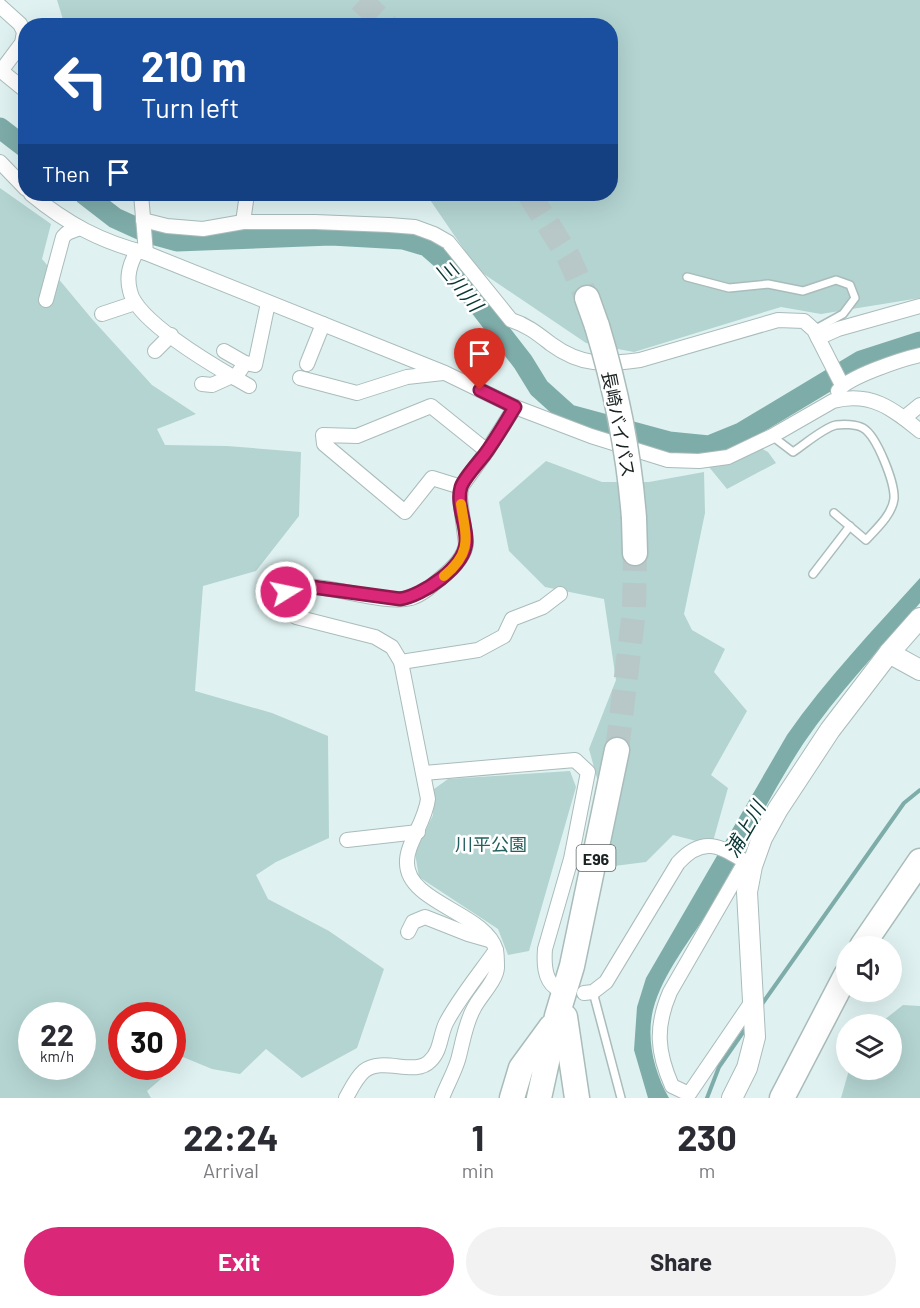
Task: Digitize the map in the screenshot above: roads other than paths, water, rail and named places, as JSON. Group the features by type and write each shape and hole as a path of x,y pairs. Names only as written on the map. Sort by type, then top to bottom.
{"highway":[{"name":"長崎バイパス","path":"587,298 608,366 619,416 629,471 635,553"},
{"name":"E96","path":"539,1098 561,1016 617,750"},
{"path":"869,936 920,861"},
{"path":"878,936 920,874"},
{"path":"782,1098 836,994"},
{"path":"791,1098 841,1002"},
{"name":"E96","path":"550,1098 561,1016"},
{"path":"512,1098 521,1068 561,1016"},
{"path":"561,1016 577,1098"}],"street":[{"path":"0,6 18,22"},
{"path":"18,51 0,70 18,85"},
{"path":"0,162 18,181"},
{"path":"40,201 80,228 110,242 141,252 445,373 515,407 591,436 668,460 699,461 728,457 772,436 833,401 849,398 878,402 920,431"},
{"path":"142,201 141,252 130,266 128,278 130,292 135,303 188,350 249,386"},
{"path":"243,222 246,201"},
{"path":"143,220 166,226 203,229 243,222 315,222 416,227 448,242 511,320 525,324 554,346 586,363 620,363 640,360 778,320 804,321 816,334 842,385"},
{"path":"46,300 63,237 67,232 80,228"},
{"path":"102,314 135,303"},
{"path":"224,351 246,363 255,365 268,303"},
{"path":"816,334 920,306"},
{"path":"307,364 323,324"},
{"path":"155,351 171,335"},
{"path":"833,401 842,385 920,355"},
{"path":"202,384 212,385 233,377 246,363"},
{"path":"300,378 357,393 406,376 445,373"},
{"path":"904,418 920,405"},
{"path":"461,486 432,478 405,512 324,444 323,435 357,436 431,406 488,451"},
{"path":"442,1098 454,1072 471,1014 497,972 493,945 485,933 418,887 406,865 408,852 427,809 428,799 401,662 392,647 375,637 296,617 287,611 284,605 286,592 291,587 305,586 400,599 411,598 448,572 465,550 466,535 460,498 461,486 488,451 515,407"},
{"path":"401,662 478,650 504,636 512,619 543,607 560,594"},
{"path":"753,1000 689,1094 672,1086 662,1063 660,1039 662,1010 670,992 800,774 830,730 889,653 920,618"},
{"path":"889,653 920,670"},
{"path":"424,773 575,760 588,772 571,859 545,949 544,960 547,976 555,987"},
{"path":"347,840 418,832"},
{"path":"589,992 606,982 678,863 693,849 712,845 748,864"},
{"path":"732,1098 747,1068 755,1037 747,892 748,864"},
{"path":"408,932 413,922 425,916 493,945"},
{"path":"346,1098 357,1079 376,1065 419,1067 432,1060 446,1024 493,945"}],"lane":[{"path":"687,277 729,288 768,284 803,291 836,280 850,285 855,298 843,314 816,334"},
{"path":"772,436 793,452 833,426 850,425 863,428 870,436 884,460 894,486 894,501 889,513 866,540 834,513"},
{"path":"813,574 850,526"},
{"path":"589,992 621,1098"}],"water":[{"name":"浦上川","path":"920,578 920,603 844,690 803,744 767,804 711,907 663,983 653,1010 650,1032 659,1077 669,1098 648,1098 634,1050 637,1007 646,978 787,735 834,674"}],"waterway":[{"name":"三川川","path":"0,128 18,142"},
{"name":"三川川","path":"93,201 115,218 148,233 177,241 331,235 403,239 427,246 457,277 523,362 539,388 569,415 669,442 709,446 741,433 861,361 920,342"},
{"path":"762,1004 904,803 920,790"},
{"path":"707,1098 719,1067 746,1028"}],"tunnel":[{"path":"360,0 379,18"},
{"path":"533,201 568,256 587,298"},
{"path":"617,750 634,611 635,553"}],"park label":[{"name":"川平公園","path":"491,844"}]}
